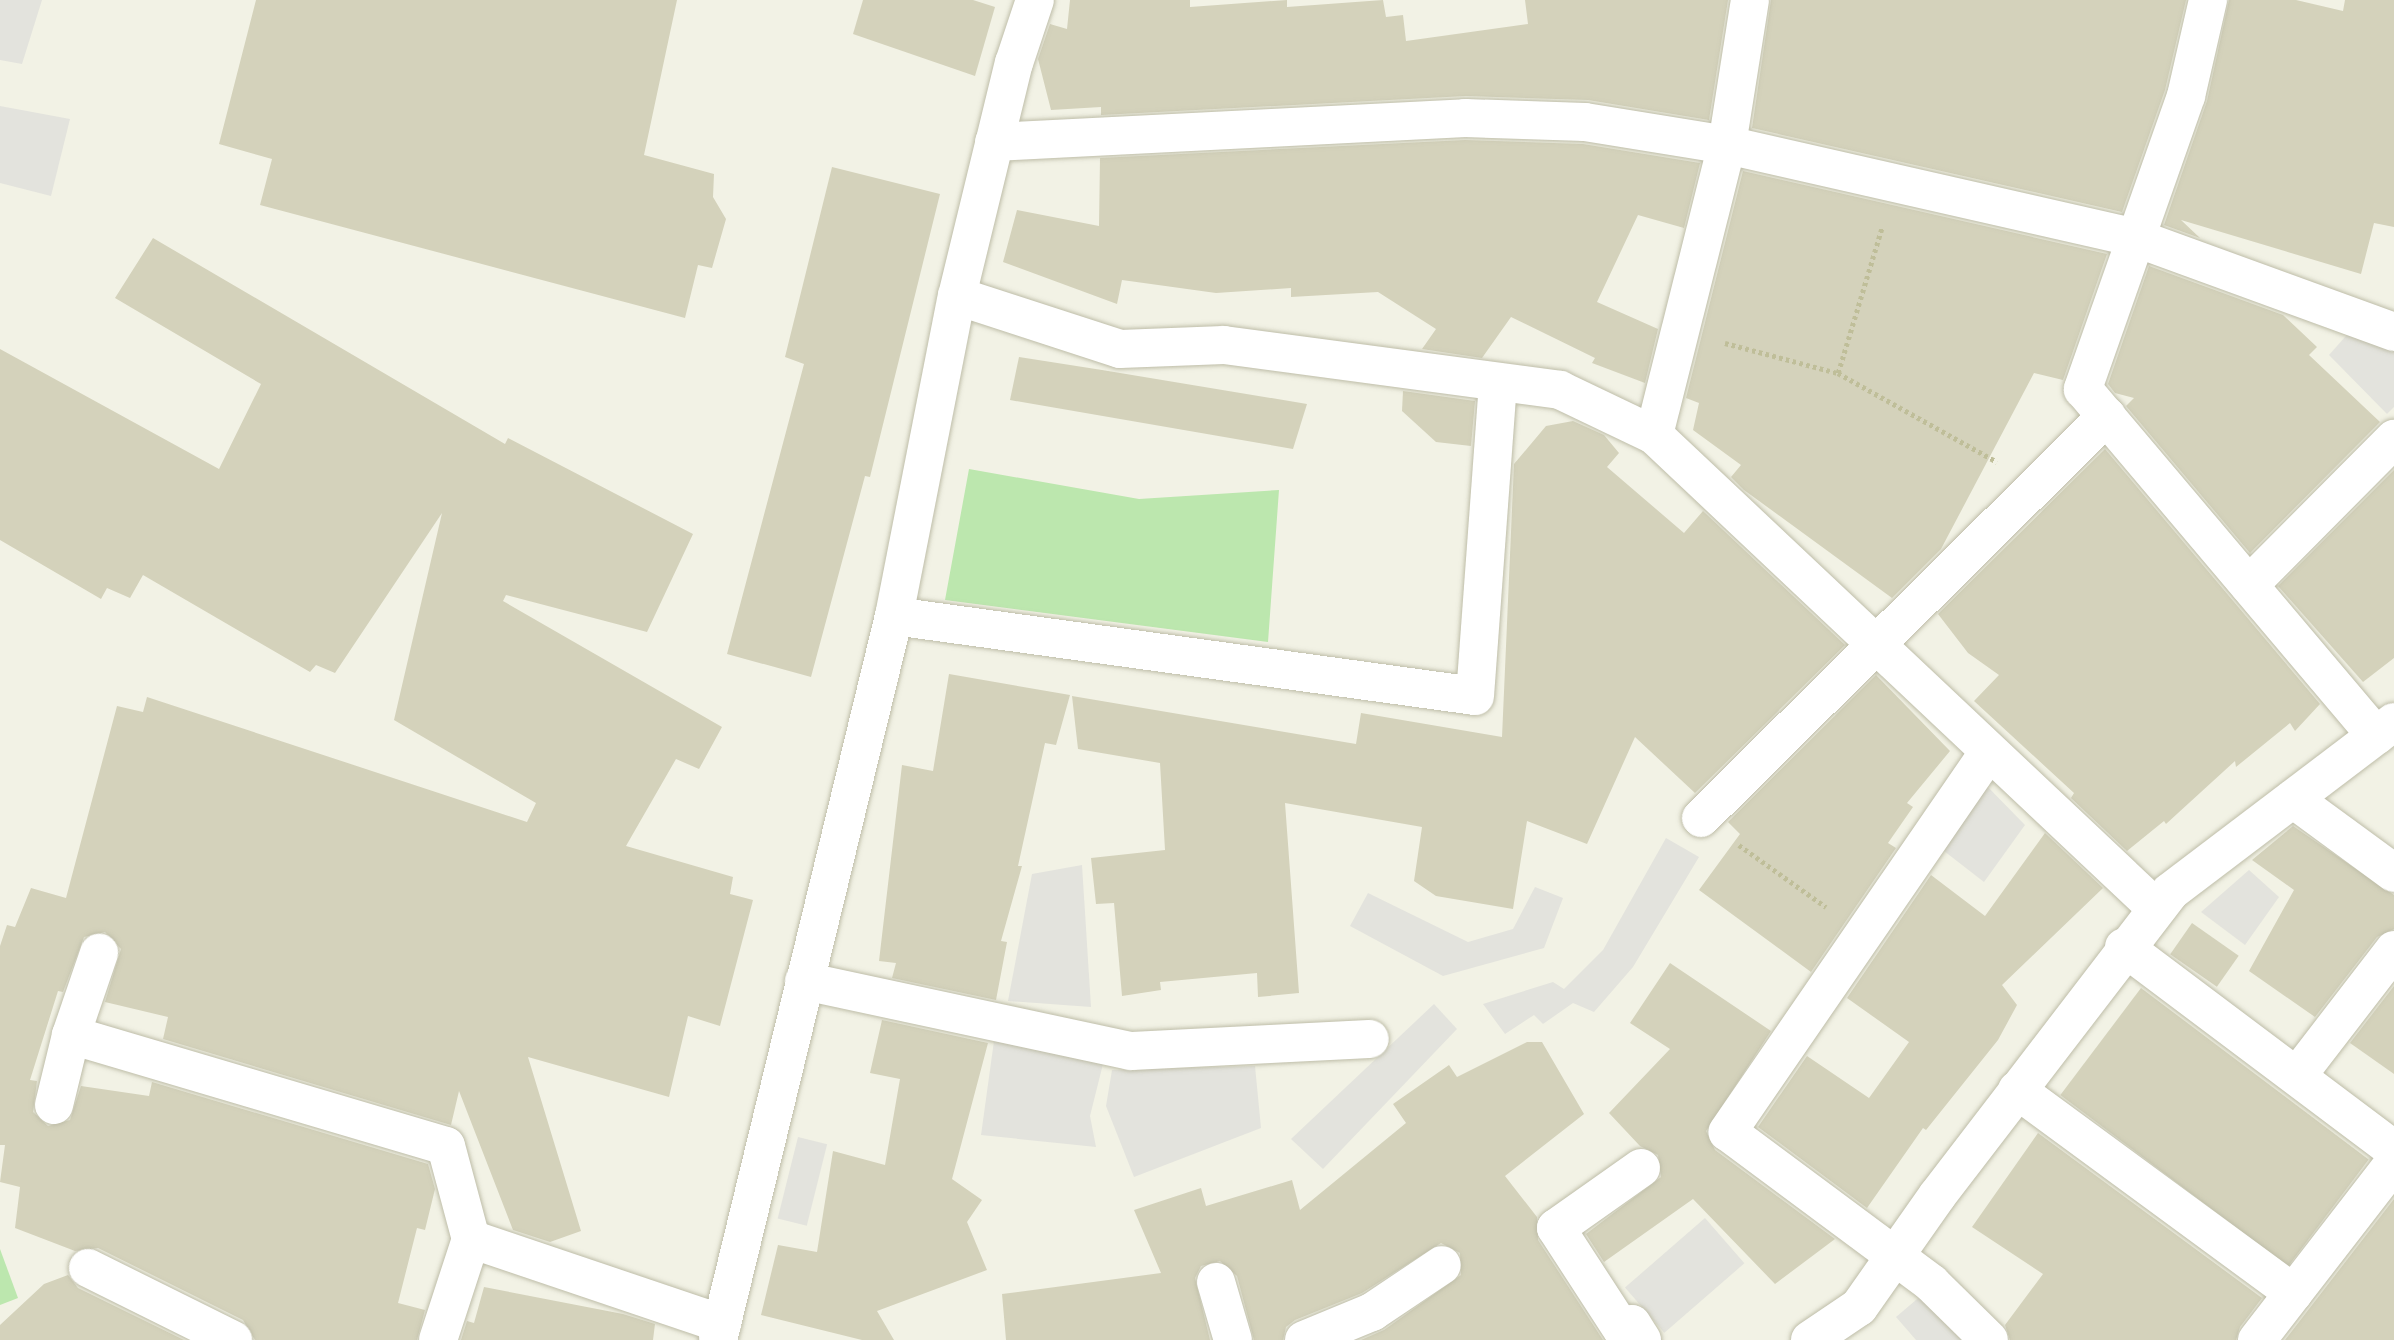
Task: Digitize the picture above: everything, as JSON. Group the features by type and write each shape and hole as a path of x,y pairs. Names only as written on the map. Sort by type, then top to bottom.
{"street":[{"path":"471,1239 720,1332 894,615 957,296 994,142 1035,0"},
{"path":"1654,435 1727,145 1750,0"},
{"path":"1810,1340 1859,1307 2017,1090 2124,947 2170,891 2385,729 2249,585 2083,388 2186,96 2208,0"},
{"path":"994,142 1465,118 1585,122 1727,145 2136,238 2392,321"},
{"path":"957,296 1119,349 1224,345 1498,384 1560,390 1654,435 1988,753 2156,908"},
{"path":"894,615 1475,696 1498,384"},
{"path":"1701,818 2107,416"},
{"path":"2249,585 2394,439"},
{"path":"1988,753 1728,1132 1895,1255 1989,1340"},
{"path":"2293,799 2394,873"},
{"path":"2124,947 2394,1150"},
{"path":"2297,1076 2394,950"},
{"path":"54,1105 71,1035 99,953"},
{"path":"804,981 1131,1051 1370,1040"},
{"path":"71,1035 446,1146 471,1239 438,1340"},
{"path":"2017,1090 2293,1293"},
{"path":"2257,1340 2394,1163"},
{"path":"1641,1168 1556,1228 1623,1331 1632,1324 1642,1340"},
{"path":"1304,1340 1372,1312 1442,1265"},
{"path":"88,1268 233,1340"},
{"path":"1216,1282 1233,1340"}],"path":[{"path":"1838,373 1895,183"},
{"path":"1680,331 1838,373 2037,485"},
{"path":"1701,818 1864,934"}],"green space":[{"path":"969,469 1139,499 1279,490 1268,642 945,600"},
{"path":"0,1249 18,1298 0,1305"}],"shaded area":[{"path":"0,0 42,0 22,64 0,60"},
{"path":"0,106 70,119 51,196 0,183"},
{"path":"2353,328 2394,348 2394,407 2387,414 2329,355"},
{"path":"1982,781 2025,825 1984,882 1944,851"},
{"path":"1666,838 1699,857 1633,967 1594,1012 1573,1003 1543,1024 1534,1015 1505,1034 1483,1004 1553,982 1564,989 1603,950"},
{"path":"1082,865 1091,1007 1008,1001 1032,874"},
{"path":"2249,870 2279,897 2245,945 2201,912"},
{"path":"1535,887 1563,898 1544,948 1443,976 1350,926 1368,893 1468,942 1513,929"},
{"path":"1434,1004 1457,1029 1323,1169 1291,1139"},
{"path":"994,1041 1103,1064 1090,1116 1096,1147 981,1135"},
{"path":"1255,1066 1261,1128 1134,1177 1106,1106 1112,1070"},
{"path":"798,1137 827,1144 807,1226 778,1219"},
{"path":"1705,1218 1744,1263 1664,1333 1625,1288"},
{"path":"1923,1294 1970,1340 1916,1340 1896,1317"}],"building":[{"path":"256,0 677,0 644,155 714,174 713,197 726,219 712,268 698,265 685,318 260,205 272,159 219,144"},
{"path":"863,0 973,0 995,7 975,76 853,34"},
{"path":"1070,0 1190,0 1190,7 1287,0 1287,7 1383,0 1386,17 1403,15 1406,41 1528,24 1525,0 1728,0 1709,120 1588,100 1466,96 1101,115 1101,107 1051,110 1038,59 1050,24 1067,29"},
{"path":"1771,0 2186,0 2165,90 2122,212 1752,128"},
{"path":"2229,0 2296,0 2343,11 2345,0 2394,0 2394,227 2374,223 2361,274 2181,220 2200,238 2164,225 2207,101"},
{"path":"1465,140 1583,144 1700,163 1684,228 1638,215 1597,302 1658,329 1645,383 1592,363 1595,358 1511,317 1482,358 1422,349 1436,329 1378,292 1291,297 1291,288 1216,293 1122,280 1117,304 1003,262 1017,210 1099,226 1100,158"},
{"path":"832,167 940,194 870,477 865,476 811,677 727,654 804,364 785,357"},
{"path":"1743,171 2107,254 2063,380 2034,373 1941,549 1892,598 1744,490 1731,477 1741,465 1693,430 1699,403 1686,398"},
{"path":"153,238 505,444 508,438 693,534 647,632 506,595 503,601 722,727 699,769 676,759 626,846 733,877 730,894 753,900 720,1026 688,1016 669,1097 528,1057 581,1231 550,1242 513,1230 459,1091 451,1125 163,1039 168,1017 105,1002 121,949 105,932 84,937 63,992 58,991 30,1080 37,1081 33,1112 48,1126 70,1120 81,1086 149,1096 152,1082 428,1164 435,1189 425,1230 417,1228 398,1303 425,1310 417,1340 255,1340 243,1320 98,1248 75,1251 15,1228 20,1187 0,1182 5,1145 0,1145 0,946 7,925 15,927 31,888 66,898 117,706 143,712 147,697 527,822 536,803 394,720 442,513 335,673 316,665 310,672 143,575 130,598 107,588 101,599 0,540 0,349 219,469 261,384 115,298"},
{"path":"2149,266 2283,315 2317,347 2309,355 2380,422 2250,553 2126,406 2134,398 2115,393 2108,384"},
{"path":"1019,357 1307,404 1293,449 1010,400"},
{"path":"1403,391 1475,401 1471,446 1436,442 1402,411"},
{"path":"1573,421 1604,435 1619,453 1607,467 1684,533 1703,511 1845,645 1695,793 1635,737 1587,844 1527,821 1513,909 1436,896 1414,881 1422,827 1285,803 1299,993 1258,997 1257,973 1160,982 1161,990 1122,996 1114,903 1096,904 1091,858 1165,850 1160,763 1078,749 1072,696 1356,744 1361,713 1502,737 1514,464 1546,426"},
{"path":"2105,449 2320,704 2295,731 2290,723 2236,767 2235,761 2166,824 2164,821 2127,851 2071,798 2074,793 1974,701 1999,675 1968,653 1938,614"},
{"path":"2394,470 2394,658 2363,682 2278,586"},
{"path":"949,674 1070,695 1056,745 1045,743 1018,866 1022,866 1001,941 1007,942 996,1000 892,978 896,963 879,961 902,765 933,771"},
{"path":"1876,675 1950,751 1907,803 1913,807 1888,843 1896,848 1811,972 1699,890 1740,834 1728,822"},
{"path":"2293,826 2394,895 2394,929 2377,937 2315,1017 2249,971 2294,890 2252,860"},
{"path":"2045,833 2103,888 2002,985 2017,1005 1998,1040 1926,1130 1923,1128 1867,1208 1758,1127 1807,1056 1869,1098 1909,1042 1847,998 1931,875 1985,916"},
{"path":"2192,923 2239,956 2217,987 2170,954"},
{"path":"1670,963 1771,1031 1706,1131 1715,1150 1835,1239 1775,1284 1693,1199 1604,1262 1586,1234 1661,1177 1658,1155 1640,1146 1609,1113 1670,1049 1630,1023"},
{"path":"2394,986 2394,1074 2350,1043"},
{"path":"2141,988 2369,1160 2288,1267 2060,1095"},
{"path":"882,1020 988,1043 952,1179 982,1200 967,1222 987,1270 877,1311 894,1340 862,1340 761,1315 778,1245 817,1252 833,1151 885,1165 900,1079 870,1073"},
{"path":"1527,1042 1542,1042 1584,1114 1505,1176 1537,1217 1538,1240 1603,1340 1361,1340 1384,1330 1461,1275 1460,1253 1441,1243 1362,1293 1295,1320 1286,1327 1283,1340 1254,1340 1237,1276 1220,1261 1201,1266 1195,1278 1210,1340 1006,1340 1002,1294 1161,1273 1134,1210 1201,1188 1206,1206 1292,1180 1300,1210 1406,1123 1393,1104 1449,1065 1457,1077"},
{"path":"2038,1133 2262,1298 2240,1327 2236,1340 2010,1340 2005,1325 2043,1274 1972,1227"},
{"path":"2394,1199 2394,1340 2285,1340"},
{"path":"68,1275 78,1288 184,1340 0,1340 0,1325 44,1284"},
{"path":"484,1287 623,1314 655,1324 653,1340 461,1340 467,1321 474,1323"}]}
